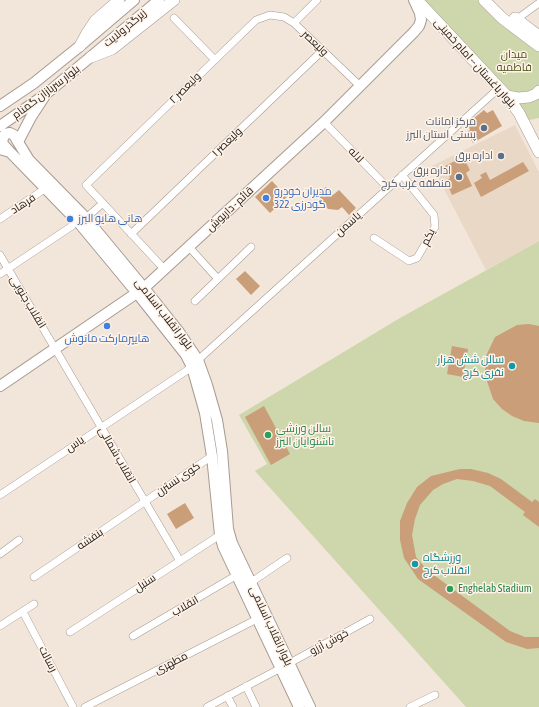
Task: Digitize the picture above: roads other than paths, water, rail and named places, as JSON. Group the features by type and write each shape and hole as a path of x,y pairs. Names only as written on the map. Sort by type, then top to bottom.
{"main road":[{"path":"80,46 95,21 119,0"},
{"name":"زیرگذر ولایت","path":"80,46 134,0"},
{"name":"زیرگذر ولایت","path":"91,57 159,0"},
{"path":"91,57 112,49 174,0"},
{"name":"قائم - داریوش","path":"0,386 141,290 165,270 324,122 419,26 421,20 420,13 414,0"},
{"name":"بلوار باغستان -- امام خمینی","path":"417,0 503,92 519,114 539,152"},
{"path":"484,0 517,19 539,36"},
{"path":"484,0 502,18 539,46"},
{"name":"بلوار سربازان گمنام","path":"0,106 34,83 80,46"},
{"name":"بلوار سربازان گمنام","path":"0,126 46,94 91,57"},
{"path":"503,92 518,98 529,97 539,91"},
{"path":"18,142 46,94"},
{"path":"5,151 2,143 5,134 10,133 14,135 18,142"},
{"name":"بلوار انقلاب اسلامی","path":"18,142 29,160 86,218 195,364 207,385 222,451 230,536 232,543 285,666 300,707"},
{"name":"بلوار انقلاب اسلامی","path":"5,151 46,188 141,290"},
{"name":"بلوار انقلاب اسلامی","path":"195,364 212,456 220,535 223,546 257,619 310,707"}],"street":[{"name":"ولیعصر","path":"317,0 294,23 360,86"},
{"path":"517,19 539,3"},
{"name":"ولیعصر ۲","path":"103,203 86,185 214,59 256,20 270,15 284,17 294,23"},
{"path":"174,18 214,59"},
{"name":"ولیعصر ۱","path":"131,234 323,50"},
{"name":"یاسمن","path":"195,364 388,188 503,92"},
{"name":"لاله","path":"324,122 388,188"},
{"name":"یکم","path":"374,238 408,261 417,258 435,227 434,215 402,176"},
{"name":"فرهاد","path":"0,219 46,188"},
{"path":"86,218 103,203 165,270"},
{"path":"0,274 72,226"},
{"path":"189,247 218,279"},
{"path":"195,301 251,247"},
{"name":"انقلاب جنوبی","path":"0,255 55,349"},
{"name":"انقلاب شمالی","path":"55,349 180,561"},
{"name":"یاس","path":"0,495 195,364"},
{"name":"کوی نسترن","path":"145,502 212,456"},
{"name":"بنفشه","path":"34,577 145,502"},
{"name":"سنبل","path":"70,632 220,535"},
{"path":"0,554 19,540"},
{"path":"250,583 287,558"},
{"name":"انقلاب","path":"133,636 237,575"},
{"path":"0,626 34,604"},
{"name":"رسالت","path":"23,612 73,707"},
{"name":"مطهری","path":"85,707 257,619"},
{"name":"خوش آرزو","path":"210,706 370,619"},
{"path":"246,686 256,707"},
{"path":"410,707 435,695"},
{"path":"227,696 233,707"}],"place":[{"name":"مرکز امانات پستی استان البرز","path":"484,128"},
{"name":"اداره برق","path":"501,156"},
{"name":"اداره برق منطقه غرب کرج","path":"459,177"},
{"name":"مدیران خودرو گودرزی 322","path":"266,198"},
{"name":"هانی هایو البرز","path":"70,219"},
{"name":"هایپرمارکت مانوش","path":"107,326"},
{"name":"سالن شش هزار نفری کرج","path":"512,366"},
{"name":"سالن ورزشی ناشنوایان البرز","path":"268,435"},
{"name":"ورزشگاه انقلاب کرج","path":"415,564"},
{"name":"Enghelab Stadium","path":"450,589"}],"park label":[{"name":"میدان فاطمیه","path":"514,61"}]}
